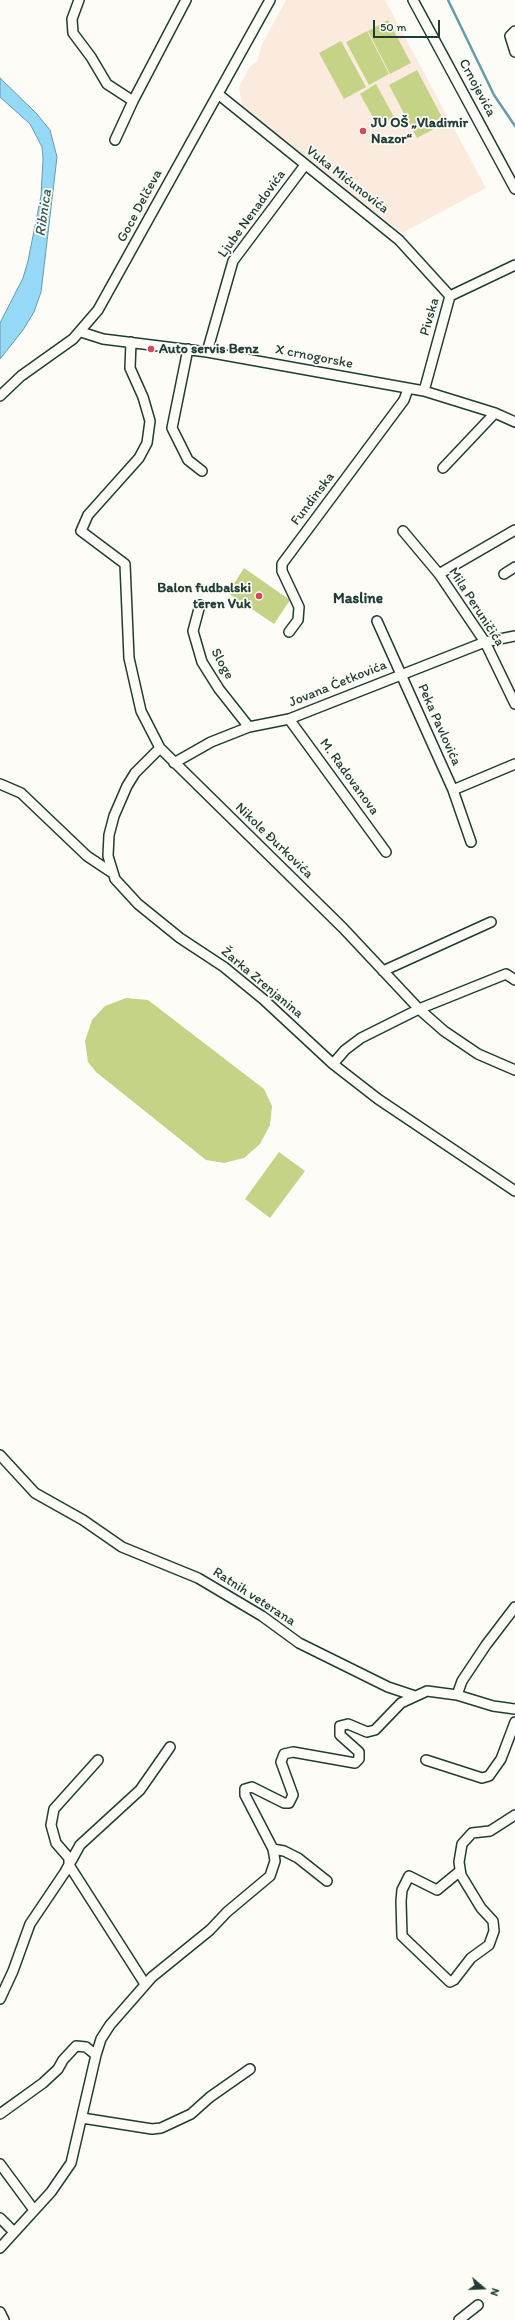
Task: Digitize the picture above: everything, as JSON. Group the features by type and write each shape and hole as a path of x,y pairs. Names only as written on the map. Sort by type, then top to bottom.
{"street":[{"path":"79,0 72,19 73,33 91,57 107,84 133,101"},
{"path":"115,140 133,101 186,0"},
{"name":"Goce Delčeva","path":"0,396 21,376 81,332 98,310 135,246 270,0"},
{"name":"Crnojevića","path":"414,0 515,189"},
{"path":"515,31 510,36 515,52"},
{"name":"Vuka Mićunovića","path":"218,94 399,240 450,296"},
{"name":"Ljube Nenadovića","path":"207,352 233,261 305,165"},
{"name":"Pivska","path":"424,391 450,296 515,265"},
{"name":"X crnogorske","path":"81,332 103,339 207,352 424,391 495,413 515,422"},
{"name":"Nikole Đurkovića","path":"131,342 130,368 143,396 150,421 148,443 139,458 88,515 81,531 126,564 129,658 141,712 160,748 343,928 419,1009 444,1031 478,1054 515,1070"},
{"path":"188,349 173,431 188,460 202,471"},
{"name":"Fundinska","path":"289,632 298,620 299,607 282,570 282,564 404,400 408,389"},
{"path":"443,468 495,413"},
{"path":"439,574 515,530"},
{"name":"Mila Peruničića","path":"403,531 439,574 485,642 515,704"},
{"path":"504,574 515,567"},
{"name":"Sloge","path":"200,605 193,631 202,662 219,689 249,727"},
{"name":"Peka Pavlovića","path":"377,621 453,790 471,842"},
{"name":"Jovana Ćetkovića","path":"174,762 211,742 249,727 289,719 485,642 515,636"},
{"name":"M. Radovanova","path":"289,719 386,852"},
{"path":"111,872 108,856 109,835 120,801 135,773 160,748"},
{"path":"453,790 515,764"},
{"name":"Žarka Zrenjanina","path":"0,784 21,793 87,856 111,872 138,904 180,938 224,967 263,999 333,1064 378,1099 515,1191"},
{"path":"383,971 491,922"},
{"path":"333,1064 361,1038 419,1009 506,974 515,980"},
{"name":"Ratnih veterana","path":"0,1456 35,1493 83,1520 122,1547 198,1578 262,1616 298,1643 388,1687 415,1696 427,1692 457,1695 493,1706 515,1709"},
{"path":"457,1695 462,1681 515,1606"},
{"path":"0,2248 51,2192 71,2162 96,2055 105,2031 145,1984 210,1930 227,1912 267,1880 274,1867 273,1849 244,1795 246,1789 252,1787 284,1803 289,1803 293,1795 281,1762 284,1754 293,1752 355,1763 359,1759 359,1752 340,1735 340,1726 348,1724 367,1732 375,1730 401,1703 415,1696"},
{"path":"426,1760 482,1778 490,1776 500,1759 515,1722"},
{"path":"0,1999 13,1971 30,1924 80,1846 140,1790 170,1747"},
{"path":"98,1760 54,1809 51,1815 51,1825 56,1843 69,1858 69,1865 145,1984"},
{"path":"460,1872 437,1890 409,1876 402,1890 401,1901 402,1936 450,1982 454,1980 471,1958 489,1945 494,1931 493,1921 481,1908 460,1872 459,1855 465,1839 472,1833 490,1831 515,1815"},
{"path":"273,1849 284,1851 298,1858 327,1881"},
{"path":"0,2114 43,2083 58,2069 63,2060 76,2046 86,2047 96,2055"},
{"path":"82,2118 152,2129 161,2128 191,2114 210,2097 250,2069"},
{"path":"0,2164 34,2210"},
{"path":"0,2218 14,2232"},
{"path":"459,2320 478,2305"},
{"path":"0,2312 4,2320"}],"shaded area":[{"name":"JU OŠ „Vladimir Nazor“","path":"286,0 385,0 486,188 402,233 337,184 242,107 239,87 249,68 258,60 261,46"}],"green space":[{"path":"388,20 411,63 390,74 368,31"},
{"path":"367,31 389,74 369,85 346,42"},
{"path":"341,41 366,87 344,99 319,53"},
{"path":"417,70 445,123 417,138 389,85"},
{"path":"376,84 394,117 378,126 360,94"},
{"name":"Balon fudbalski teren Vuk","path":"244,568 290,600 274,624 228,593"},
{"path":"126,998 148,1000 264,1089 272,1106 270,1125 260,1144 244,1158 224,1163 206,1160 96,1072 88,1062 85,1041 92,1020 105,1006"},
{"path":"279,1152 305,1171 270,1218 245,1199"}],"water":[{"name":"Ribnica","path":"0,78 36,113 50,130 57,157 41,292 34,312 23,330 0,359 0,323 23,278 28,261 41,196 43,159 42,147 30,124 0,97"}],"waterway":[{"path":"448,0 494,95 515,126"}],"place":[{"name":"JU OŠ „Vladimir Nazor“","path":"363,131"},
{"name":"Auto servis Benz","path":"151,349"},
{"name":"Balon fudbalski teren Vuk","path":"259,596"}],"district":[{"name":"Masline","path":"358,599"}]}
